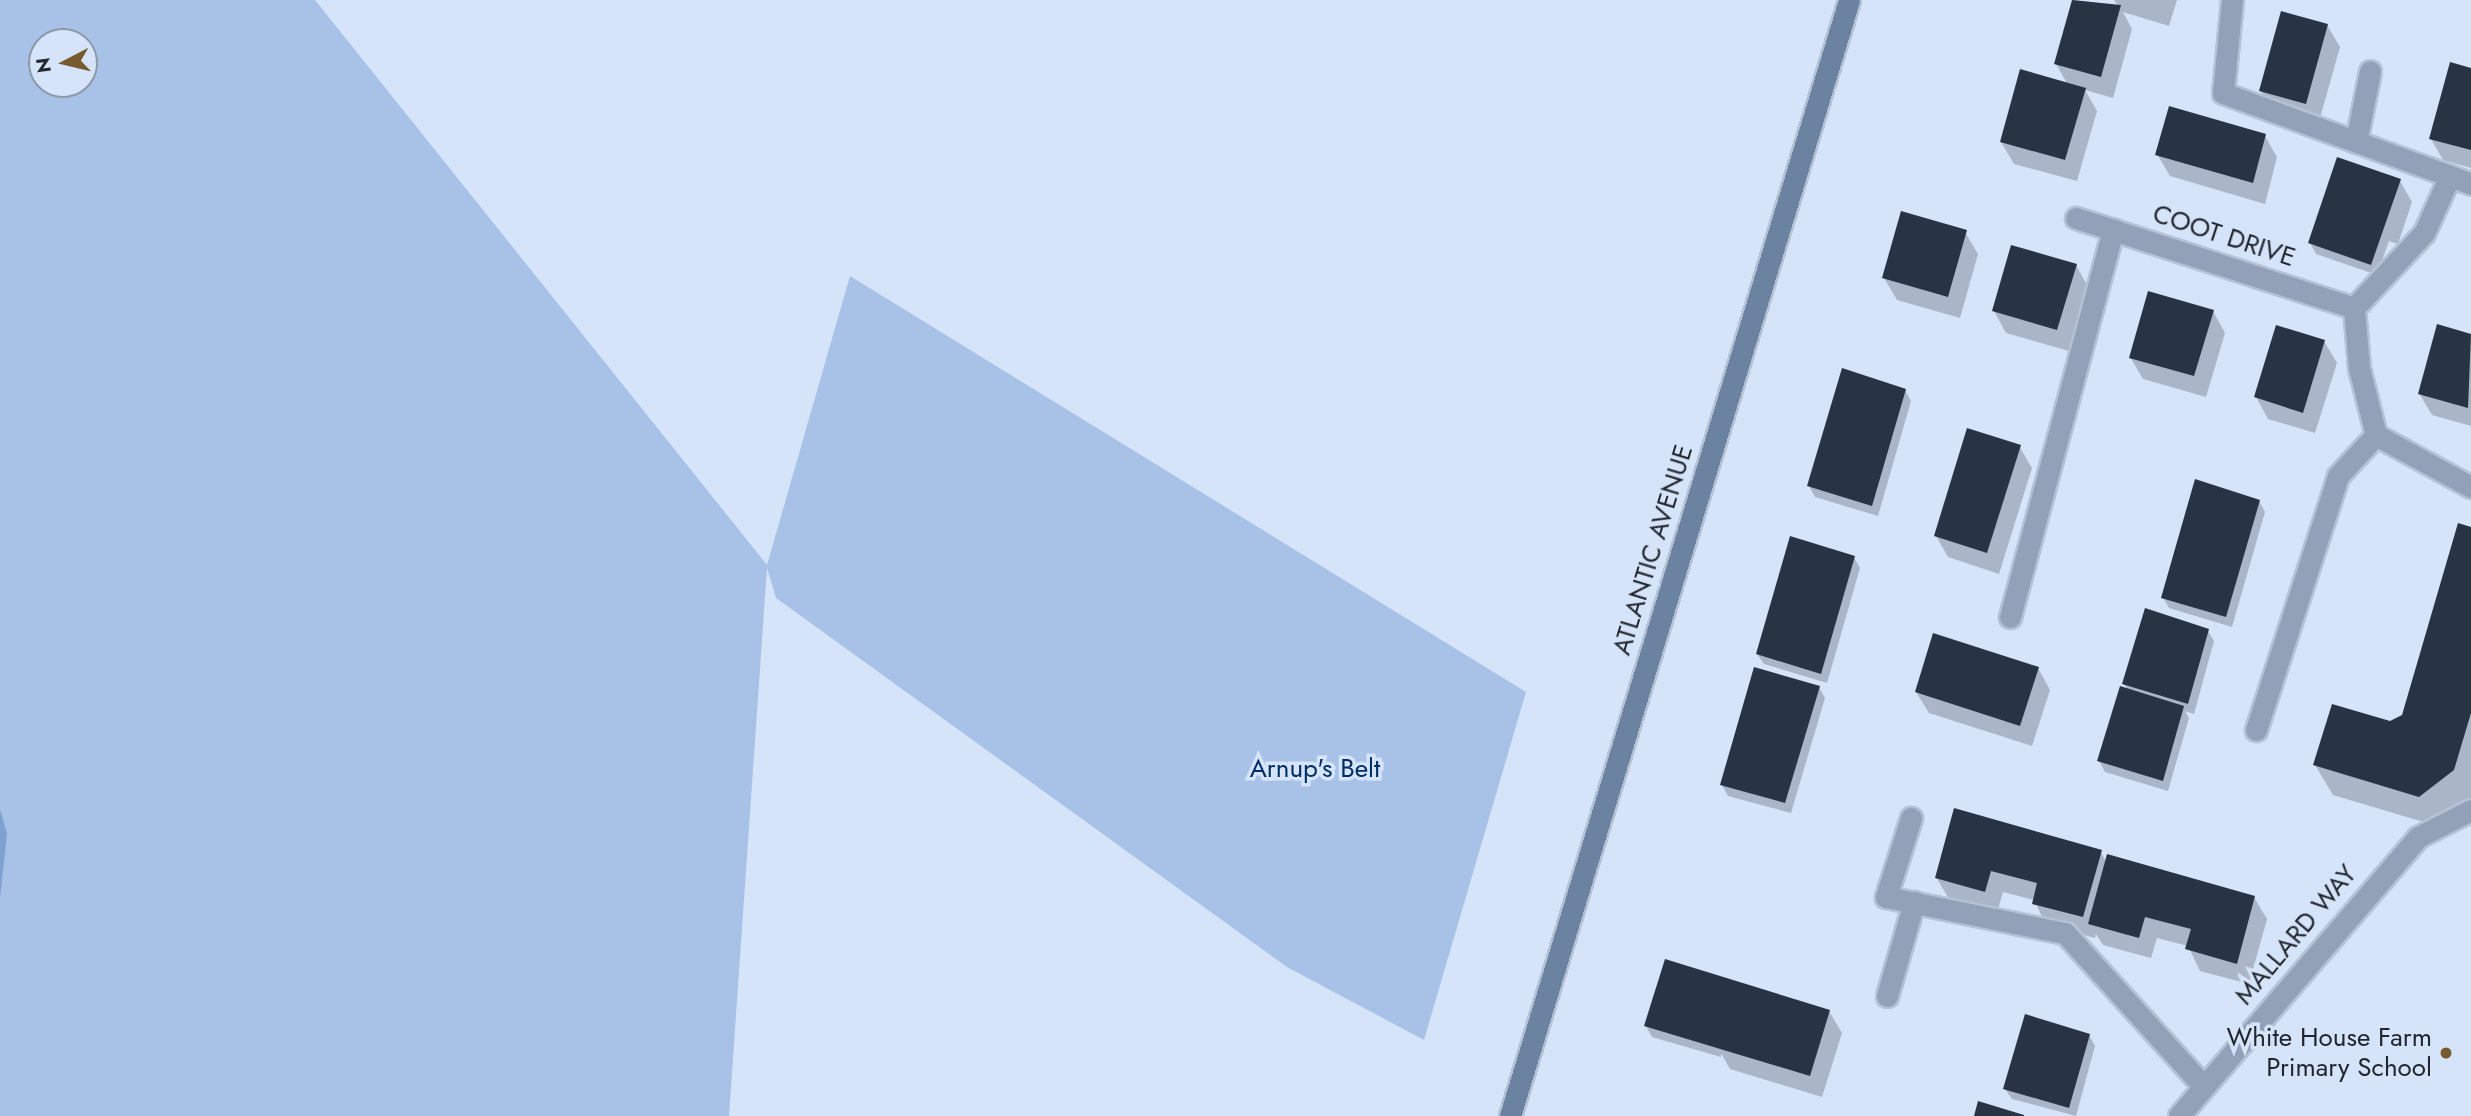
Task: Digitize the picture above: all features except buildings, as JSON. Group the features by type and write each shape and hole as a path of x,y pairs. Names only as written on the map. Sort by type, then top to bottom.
{"street":[{"name":"ATLANTIC AVENUE","path":"1510,1116 1849,0"},
{"path":"2232,0 2223,93 2471,184"},
{"path":"2356,142 2370,71"},
{"path":"2449,178 2424,233 2354,308 2359,368 2376,435 2471,487"},
{"name":"COOT DRIVE","path":"2076,218 2354,308"},
{"path":"2010,617 2113,229"},
{"path":"2256,730 2338,476 2376,435"},
{"name":"MALLARD WAY","path":"2179,1116 2418,837 2471,810"},
{"path":"1911,818 1886,897 2066,933 2204,1087"},
{"path":"1887,996 1914,902"}],"green space":[{"name":"Arnup's Belt","path":"0,0 315,0 767,565 850,276 1526,692 1424,1040 1287,967 776,598 767,568 729,1116 0,1116"}],"shaded area":[{"path":"0,809 7,834 0,898"}],"place":[{"name":"White House Farm Primary School","path":"2446,1053"}]}
